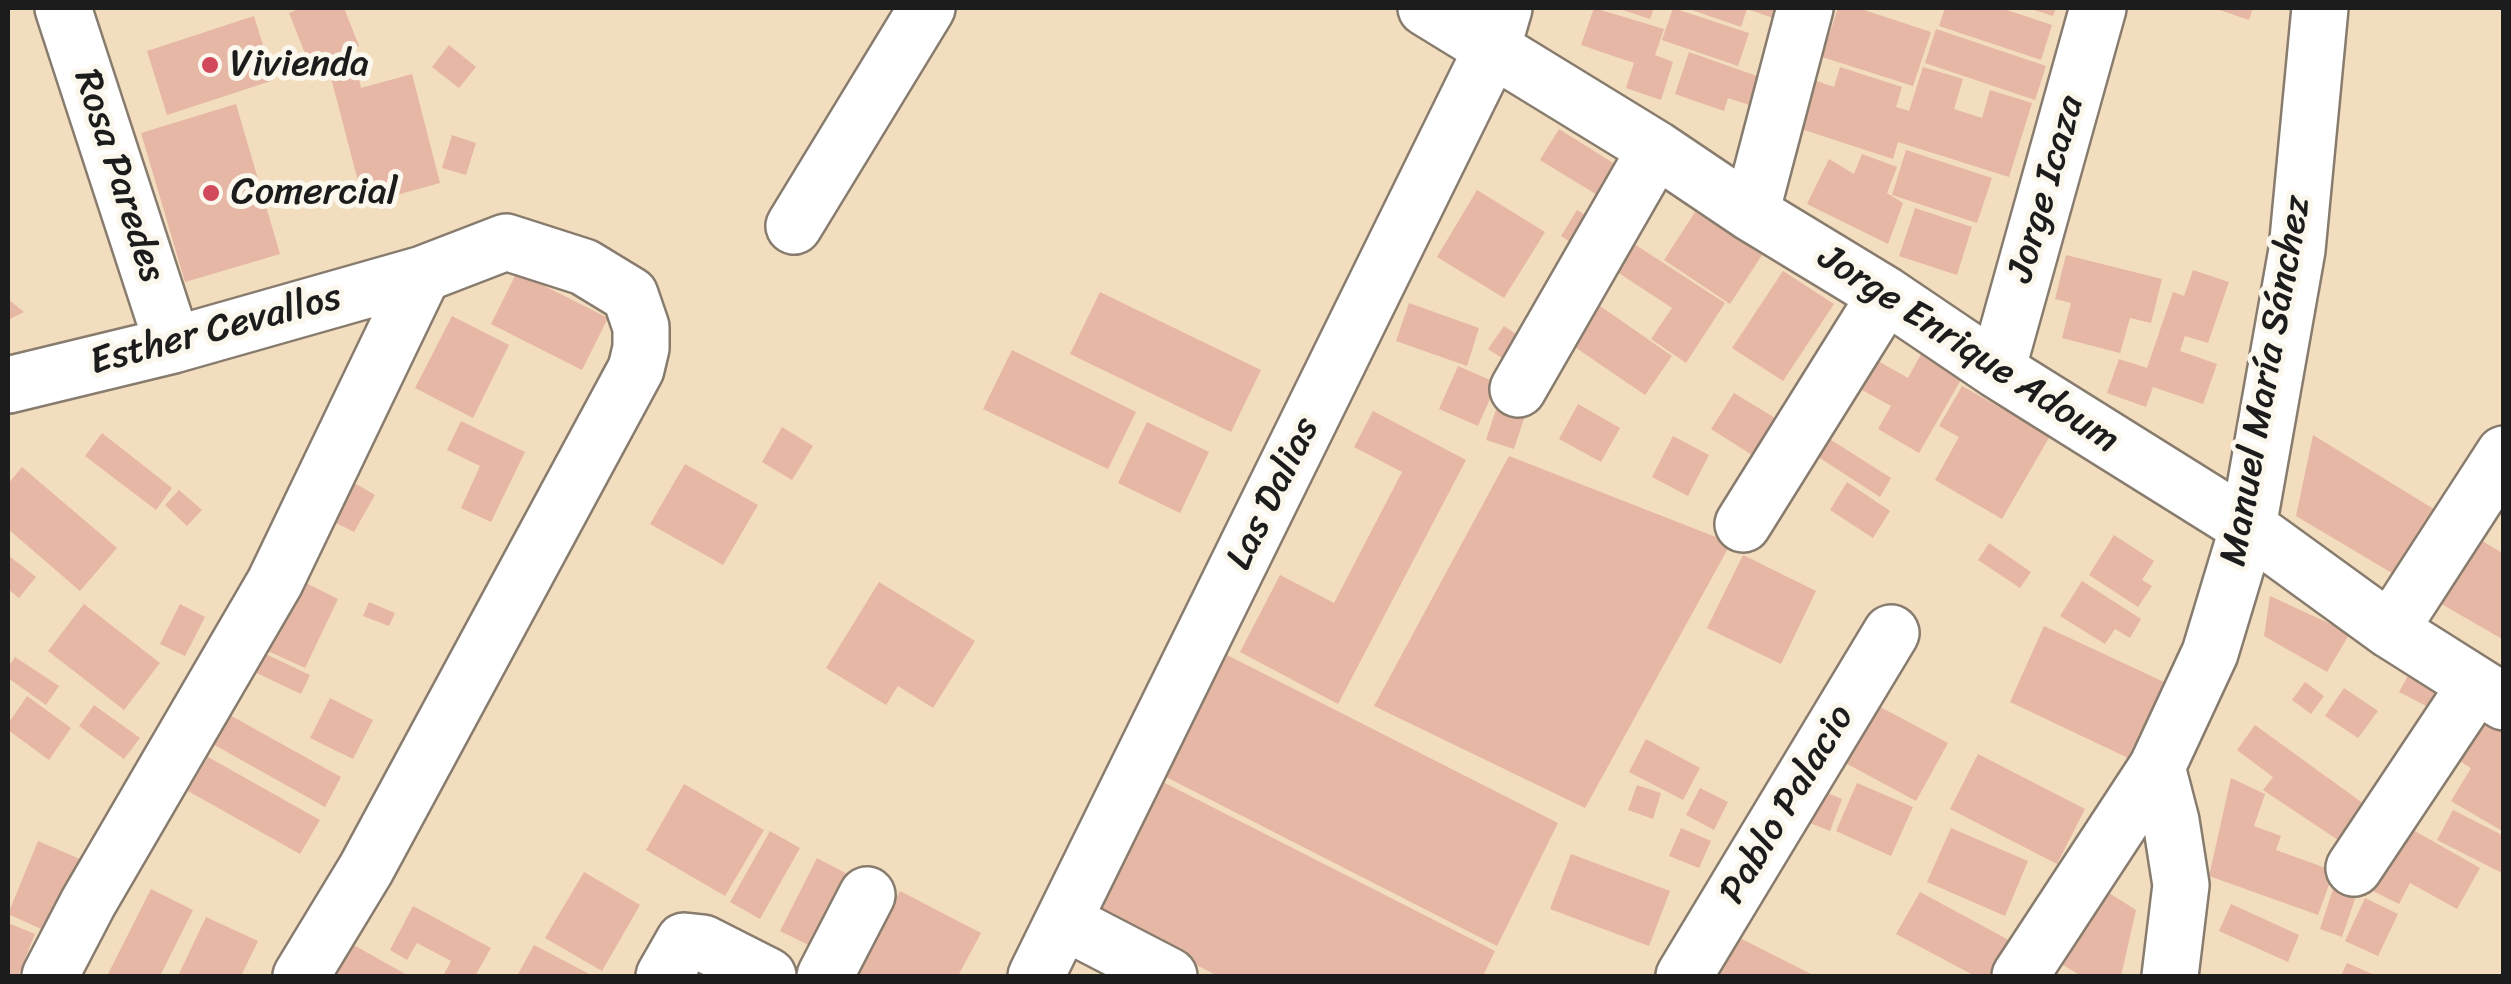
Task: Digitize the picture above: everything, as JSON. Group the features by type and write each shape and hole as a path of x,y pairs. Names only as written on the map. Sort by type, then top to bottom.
{"street":[{"name":"Rosa Paredes","path":"63,8 173,344"},
{"path":"794,226 926,8"},
{"name":"Jorge Enrique Adoum","path":"1426,8 1498,28 1656,149 1751,213 2248,527 2390,630 2490,694"},
{"path":"1751,213 1804,8"},
{"name":"Jorge Icaza","path":"1997,370 2098,8"},
{"name":"Manuel María Sánchez","path":"2020,976 2157,767 2210,653 2248,527 2296,250 2320,8"},
{"name":"Las Dalias","path":"1036,976 1498,28"},
{"path":"1518,390 1656,149"},
{"name":"Esther Cevallos","path":"8,385 424,274 506,242 584,267 630,295 641,327 636,369 385,835 301,976"},
{"path":"50,976 88,903 276,582 424,274"},
{"path":"1743,524 1886,295"},
{"path":"2390,630 2504,454"},
{"name":"Pablo Palacio","path":"1684,976 1891,633"},
{"path":"2354,868 2490,694"},
{"path":"2157,767 2181,885 2170,976"},
{"path":"824,976 867,895"},
{"path":"1065,922 1169,976"},
{"path":"664,976 684,941 702,943 768,976"}],"building":[{"path":"301,8 344,8 359,46 310,66 289,13"},
{"path":"1594,8 1664,29 1655,55 1673,62 1661,100 1626,88 1634,63 1581,45"},
{"path":"1617,8 1654,8 1650,19"},
{"path":"1673,8 1749,33 1738,66 1662,40"},
{"path":"1686,8 1784,8 1779,20 1747,9 1741,27"},
{"path":"1838,8 1858,8 1931,32 1913,86 1822,57"},
{"path":"1945,8 2001,8 2052,25 2041,60 1939,26"},
{"path":"2028,8 2056,8 2053,16"},
{"path":"2214,8 2253,8 2249,20"},
{"name":"Vivienda","path":"254,16 274,80 167,115 147,51"},
{"path":"1936,29 2046,66 2035,100 1925,63"},
{"path":"449,45 476,67 459,88 432,67"},
{"path":"1689,52 1771,81 1761,109 1728,98 1724,111 1675,94"},
{"path":"356,67 361,88 412,74 440,183 364,204 330,74"},
{"path":"1840,67 1902,87 1896,107 1909,111 1923,67 1963,79 1954,109 1982,118 1990,90 2032,103 2009,177 1898,142 1893,159 1798,128 1814,80 1834,87"},
{"name":"Comercial","path":"236,104 280,254 185,282 141,133"},
{"path":"1559,129 1626,171 1607,201 1540,160"},
{"path":"452,135 476,143 466,175 442,168"},
{"path":"1906,150 1992,178 1977,223 1892,195"},
{"path":"1862,154 1897,167 1887,193 1903,203 1888,244 1807,204 1829,159 1854,174"},
{"path":"1477,190 1545,232 1504,298 1437,257"},
{"path":"1915,208 1972,227 1957,275 1899,256"},
{"path":"1577,210 1600,224 1584,251 1561,236"},
{"path":"1695,212 1762,255 1730,304 1664,260"},
{"path":"1625,238 1725,303 1686,363 1651,339 1672,308 1608,266"},
{"path":"2066,255 2162,279 2151,323 2130,318 2120,353 2062,338 2071,303 2055,299"},
{"path":"2193,270 2229,282 2208,343 2185,336 2180,351 2217,364 2203,404 2153,387 2146,407 2107,393 2119,359 2147,368 2173,292 2184,296"},
{"path":"1783,271 1834,304 1783,381 1732,348"},
{"path":"517,272 608,318 582,370 491,324"},
{"path":"1100,292 1261,370 1231,432 1070,354"},
{"path":"8,299 24,312 8,320"},
{"path":"1590,299 1672,356 1645,395 1563,339"},
{"path":"1409,303 1479,328 1467,366 1396,341"},
{"path":"452,316 509,345 473,418 415,388"},
{"path":"1504,326 1525,340 1510,363 1488,349"},
{"path":"1012,350 1136,412 1108,469 983,409"},
{"path":"1921,354 1962,378 1919,453 1878,429 1891,406 1862,390 1878,361 1908,378"},
{"path":"1458,366 1497,383 1478,426 1439,409"},
{"path":"1962,386 2050,436 2002,519 1935,480 1959,437 1939,426"},
{"path":"1502,391 1530,400 1514,449 1486,440"},
{"path":"1734,393 1775,418 1752,455 1711,429"},
{"path":"1578,404 1620,428 1601,462 1559,439"},
{"path":"1373,411 1466,460 1338,704 1240,652 1280,575 1334,603 1402,472 1354,447"},
{"path":"461,421 525,452 491,522 461,508 480,466 447,450"},
{"path":"1147,422 1209,452 1180,513 1118,483"},
{"path":"782,427 813,446 792,480 762,462"},
{"path":"1817,431 1891,478 1880,497 1806,449"},
{"path":"102,433 172,488 156,510 85,456"},
{"path":"2313,435 2437,511 2397,576 2296,516"},
{"path":"1673,436 1709,455 1688,496 1652,477"},
{"path":"1509,456 1731,543 1585,808 1374,706"},
{"path":"685,464 758,505 723,565 650,524"},
{"path":"22,467 117,548 80,591 8,529 8,484"},
{"path":"351,481 375,495 354,532 330,520"},
{"path":"1847,482 1890,511 1873,538 1830,510"},
{"path":"179,490 202,510 187,526 165,505"},
{"path":"2114,535 2154,561 2142,580 2152,586 2138,607 2089,575"},
{"path":"2474,536 2504,554 2504,640 2431,598"},
{"path":"1989,543 2031,572 2020,588 1978,560"},
{"path":"8,555 36,577 19,598 8,589"},
{"path":"1743,555 1816,591 1781,664 1707,628"},
{"path":"302,581 338,599 305,668 268,651"},
{"path":"2082,581 2141,619 2130,638 2115,629 2105,644 2060,616"},
{"path":"879,582 975,641 933,708 898,686 886,705 826,668"},
{"path":"2270,596 2350,633 2327,672 2264,636"},
{"path":"369,602 395,613 389,626 363,616"},
{"path":"84,604 160,663 124,710 48,651"},
{"path":"180,604 205,617 185,656 160,644"},
{"path":"2044,626 2164,682 2128,758 2010,702"},
{"path":"255,649 310,675 301,694 246,668"},
{"path":"1227,655 1558,823 1497,946 1166,777"},
{"path":"15,657 59,686 46,705 8,678 8,667"},
{"path":"2410,672 2438,686 2428,707 2399,692"},
{"path":"2305,682 2324,696 2311,714 2292,700"},
{"path":"2344,688 2378,711 2358,738 2325,716"},
{"path":"27,696 71,728 49,760 8,730"},
{"path":"330,698 373,720 353,759 310,738"},
{"path":"1869,701 1948,743 1916,801 1838,759"},
{"path":"94,705 140,738 124,759 79,726"},
{"path":"2469,711 2504,731 2504,832 2451,801 2471,768 2446,753"},
{"path":"228,714 341,777 325,807 211,743"},
{"path":"2255,725 2364,804 2338,840 2263,790 2273,777 2237,750"},
{"path":"1646,739 1700,768 1683,800 1629,772"},
{"path":"1978,754 2085,809 2057,864 1950,809"},
{"path":"208,757 320,820 300,854 188,791"},
{"path":"2231,778 2265,794 2254,826 2281,836 2276,850 2334,871 2318,915 2209,876"},
{"path":"1163,782 1495,951 1483,976 1218,976 1096,914"},
{"path":"1857,783 1913,807 1891,856 1836,831"},
{"path":"684,784 764,830 725,896 646,850"},
{"path":"1637,785 1661,793 1653,819 1628,810"},
{"path":"1813,787 1842,799 1830,831 1800,819"},
{"path":"1700,788 1728,802 1714,830 1686,815"},
{"path":"2453,810 2504,836 2504,874 2437,840"},
{"path":"2406,826 2480,868 2457,909 2410,883 2399,904 2371,890"},
{"path":"1681,828 1711,841 1699,868 1669,856"},
{"path":"1951,828 2028,861 2005,916 1927,882"},
{"path":"770,831 800,848 760,919 730,902"},
{"path":"38,841 82,860 50,933 8,914"},
{"path":"1571,854 1670,891 1649,946 1550,909"},
{"path":"817,858 855,878 819,950 780,931"},
{"path":"584,872 640,905 602,971 545,938"},
{"path":"2095,884 2136,910 2121,976 2081,976 2048,956"},
{"path":"2334,886 2357,893 2342,937 2320,929"},
{"path":"151,889 193,910 160,976 107,976"},
{"path":"900,891 981,933 958,976 855,976"},
{"path":"1920,892 2018,945 2001,976 1975,976 1896,934"},
{"path":"2365,898 2398,914 2378,956 2345,941"},
{"path":"2231,904 2299,935 2288,962 2219,931"},
{"path":"413,906 491,948 475,976 443,976 451,961 417,943 407,960 390,950"},
{"path":"206,917 258,941 241,976 178,976"},
{"path":"8,923 35,934 18,976 8,976"},
{"path":"1718,927 1815,976 1693,976"},
{"path":"350,943 409,976 332,976"},
{"path":"534,945 593,976 517,976"},
{"path":"2347,963 2377,976 2341,976"}],"place":[{"name":"Vivienda","path":"210,65"},
{"name":"Comercial","path":"211,193"}]}
